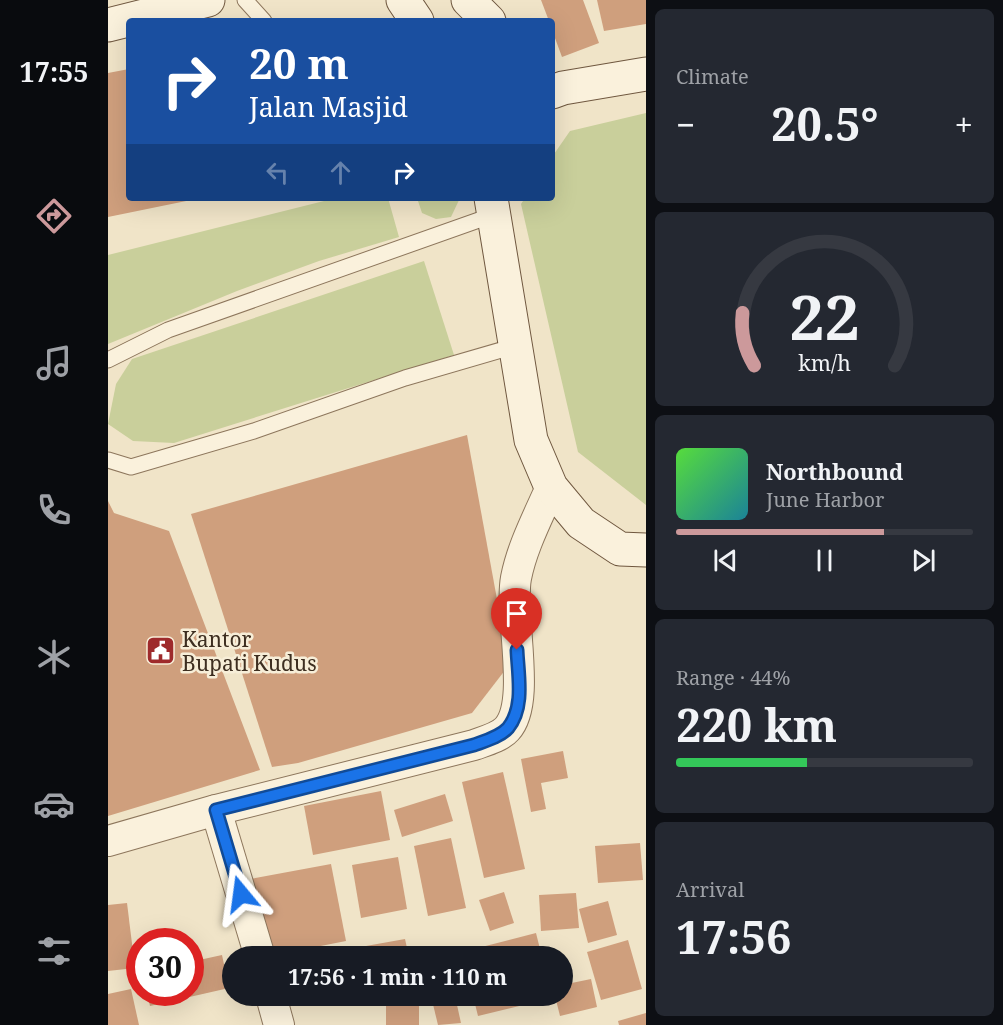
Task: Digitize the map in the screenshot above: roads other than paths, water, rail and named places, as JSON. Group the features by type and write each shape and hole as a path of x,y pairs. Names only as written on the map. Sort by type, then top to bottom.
{"main road":[{"path":"136,18 208,0"},
{"path":"403,0 415,18"},
{"path":"468,0 486,18"},
{"path":"108,25 126,20"},
{"path":"556,86 646,74"},
{"path":"493,215 531,440 551,488 582,523 620,549 646,550"}],"street":[{"path":"108,841 216,810 474,745 507,729 516,713 519,696 514,604 516,579 525,548 551,488"},
{"path":"216,810 257,946"},
{"path":"274,1006 279,1025"}],"lane":[{"path":"245,0 261,18"},
{"path":"108,360 168,330 493,215"},
{"path":"108,460 130,466 254,431 405,378 515,346"}],"place":[{"name":"Kantor Bupati Kudus","path":"161,651"}]}
